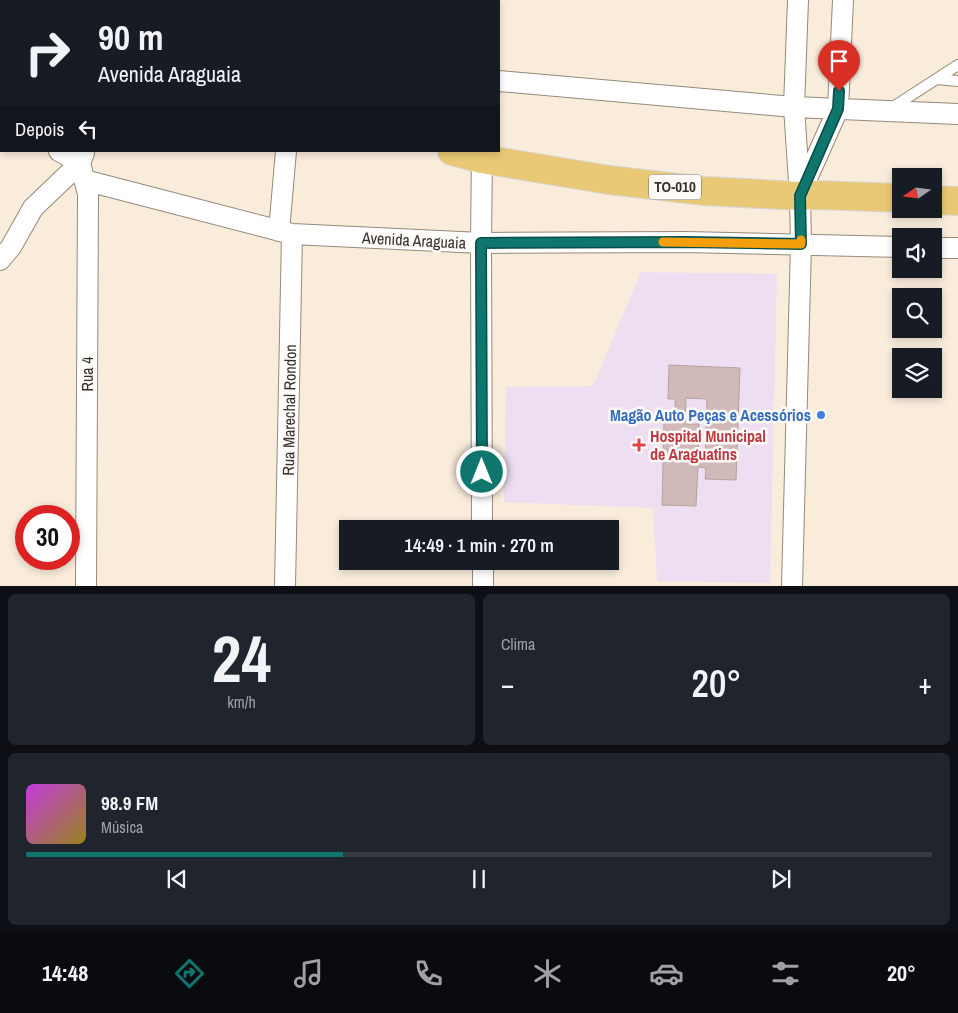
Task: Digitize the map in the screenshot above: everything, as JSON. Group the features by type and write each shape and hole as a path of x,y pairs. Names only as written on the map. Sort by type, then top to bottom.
{"highway":[{"name":"TO-010","path":"460,152 619,181 704,191 800,196 817,194 892,198"},
{"path":"942,200 958,201"}],"street":[{"path":"792,586 801,244 794,107 798,0"},
{"path":"800,196 838,109 842,0"},
{"path":"500,81 794,107 958,114"},
{"name":"Avenida Araguaia","path":"61,152 83,164 285,232 481,243 685,242 892,247"},
{"name":"Rua Marechal Rondon","path":"285,586 286,152"},
{"path":"482,155 482,520"},
{"path":"0,260 11,247 33,208 56,184 83,164"},
{"name":"Rua 4","path":"83,164 88,194 86,586"},
{"path":"942,248 958,248"},
{"path":"483,570 483,586"}],"lane":[{"path":"887,111 958,65"},
{"path":"936,79 958,81"}],"shaded area":[{"name":"Hospital Municipal de Araguatins","path":"641,272 777,274 770,583 657,581 653,508 504,502 506,387 593,386"}],"building":[{"path":"669,365 740,368 736,480 705,479 706,468 698,467 696,506 662,505 664,421 675,422 675,399 668,399","holes":["686,398 707,399 705,461 698,461 699,424 685,424"]}],"slow traffic":[{"path":"663,242 801,244 801,240"}],"place":[{"name":"Magão Auto Peças e Acessórios","path":"821,415"},
{"name":"Hospital Municipal de Araguatins","path":"639,445"}],"route":[{"path":"482,472 481,243 685,242 801,244 800,196 838,109 839,91"}]}
